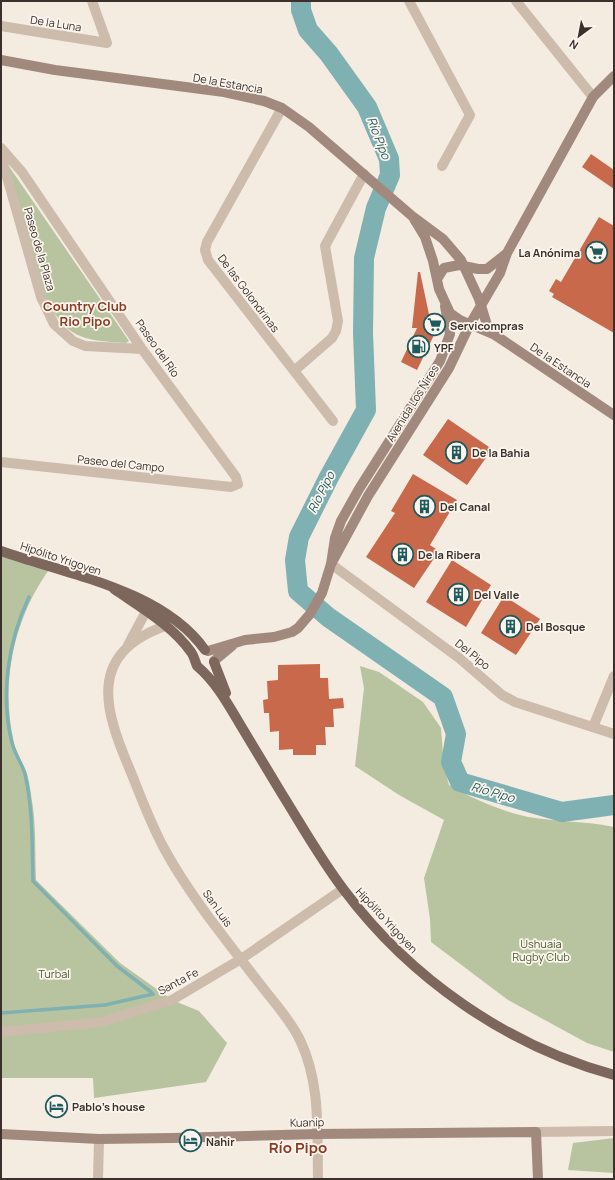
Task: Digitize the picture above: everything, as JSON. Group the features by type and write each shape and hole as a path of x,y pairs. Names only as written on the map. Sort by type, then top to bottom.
{"main road":[{"name":"Hipólito Yrigoyen","path":"1,551 84,576 114,589 148,608 168,615 193,636 206,651 213,655 214,662 235,715"},
{"name":"Hipólito Yrigoyen","path":"148,608 186,645 196,659 197,666 203,669 216,684 307,834 343,889 390,944 455,998 486,1018 524,1039 564,1058 614,1075"},
{"path":"196,659 198,653 206,651"},
{"path":"203,669 210,668 214,662"}],"street":[{"name":"De la Luna","path":"1,26 107,43 92,1"},
{"path":"409,1 470,115 442,166"},
{"path":"516,1 593,97"},
{"name":"De la Estancia","path":"1,60 49,69 224,92 264,101 282,108 309,126 402,208 443,239 454,250 464,266 482,306 487,325 495,335"},
{"name":"Avenida Los Ñires","path":"238,641 282,635 292,632 305,621 317,604 326,582 331,564 335,538 341,521 359,489 423,400 449,368 470,324 500,274 507,253 593,97 614,76"},
{"name":"De las Golondrinas","path":"282,108 207,242 205,250 208,260 332,421"},
{"name":"Paseo del Río","path":"1,148 22,172 142,349 236,477 238,484"},
{"name":"Paseo de la Plaza","path":"1,156 41,297 54,324 73,341 85,346 142,349"},
{"path":"294,371 332,338 336,331 338,321 325,246 364,174"},
{"name":"De la Estancia","path":"412,216 424,237 445,306 454,317 495,335 614,416"},
{"name":"Avenida Los Ñires","path":"437,279 444,268 451,266 487,269 507,253"},
{"name":"Avenida Los Ñires","path":"423,400 449,338 450,323 445,306"},
{"name":"Paseo del Campo","path":"1,462 231,487 238,484"},
{"name":"Del Pipo","path":"331,564 459,658 502,695 515,702 614,734"},
{"name":"San Luis","path":"127,649 148,608"},
{"name":"San Luis","path":"165,626 139,638 127,649 113,666 108,684 110,706 117,740 165,850 210,919 288,1020 300,1040 313,1078 317,1103 318,1179"},
{"path":"206,651 238,641"},
{"path":"214,662 238,641"},
{"path":"593,727 614,676"},
{"name":"Santa Fe","path":"1,1032 102,1022 172,1000 241,959 343,889"},
{"name":"Kuanip","path":"1,1134 99,1138 172,1138 317,1134 614,1131"},
{"path":"536,1132 538,1179"},
{"path":"98,1179 99,1138"}],"green space":[{"path":"8,165 129,341 126,343 87,338 68,329 60,321 45,296"},
{"name":"Turbal","path":"1,553 51,567 38,586 19,629 13,651 10,674 10,720 14,743 26,771 33,807 36,880 120,963 172,1000 199,1011 227,1043 206,1082 94,1098 93,1078 1,1078"},
{"name":"Ushuaia Rugby Club","path":"360,666 379,672 423,702 441,728 444,767 449,785 487,804 519,815 539,819 614,827 614,1052 587,1043 508,1000 431,942 430,919 424,878 444,820 399,795 355,766 364,688"},
{"path":"614,1138 614,1173 568,1170 573,1143"}],"building":[{"path":"591,154 614,170 614,189 582,167"},
{"name":"La Anónima","path":"599,217 614,226 614,333 552,297 554,294 549,291 556,279 561,282"},
{"path":"418,272 420,272 430,319 439,317 442,331 436,331 417,370 401,362 417,328 412,328"},
{"name":"De la Bahia","path":"448,419 492,449 467,485 423,455"},
{"path":"413,474 457,500 430,545 439,551 414,588 366,557 395,513 391,511"},
{"name":"Del Valle","path":"452,560 491,585 466,627 426,602"},
{"name":"Del Bosque","path":"504,596 540,619 516,655 481,633"},
{"path":"320,664 320,678 328,678 329,699 343,698 344,708 333,709 334,727 325,727 326,745 316,745 316,755 293,755 293,749 279,750 279,731 270,732 269,713 264,713 263,700 268,699 267,681 278,680 278,665"}],"waterway":[{"name":"Río Pipo","path":"301,1 301,10 308,30 329,54 367,107 389,159 390,175 376,208 364,258 363,333 366,410 329,477 299,537 295,560 298,591 328,617 443,697 456,734 451,762 460,782 562,812 614,805"},
{"path":"29,597 11,650 8,668 7,706 8,725 12,743 24,770 28,787 32,827 33,881 117,966 151,992"},
{"path":"1,1013 105,1005 153,994"}],"place":[{"name":"La Anónima","path":"596,252"},
{"name":"Servicompras","path":"434,325"},
{"name":"YPF","path":"419,347"},
{"name":"De la Bahia","path":"457,452"},
{"name":"Del Canal","path":"424,506"},
{"name":"De la Ribera","path":"402,554"},
{"name":"Del Valle","path":"459,594"},
{"name":"Del Bosque","path":"510,626"},
{"name":"Pablo's house","path":"57,1106"},
{"name":"Nahir","path":"190,1141"}],"district":[{"name":"Country Club Rio Pipo","path":"85,314"},
{"name":"Río Pipo","path":"298,1147"}]}
